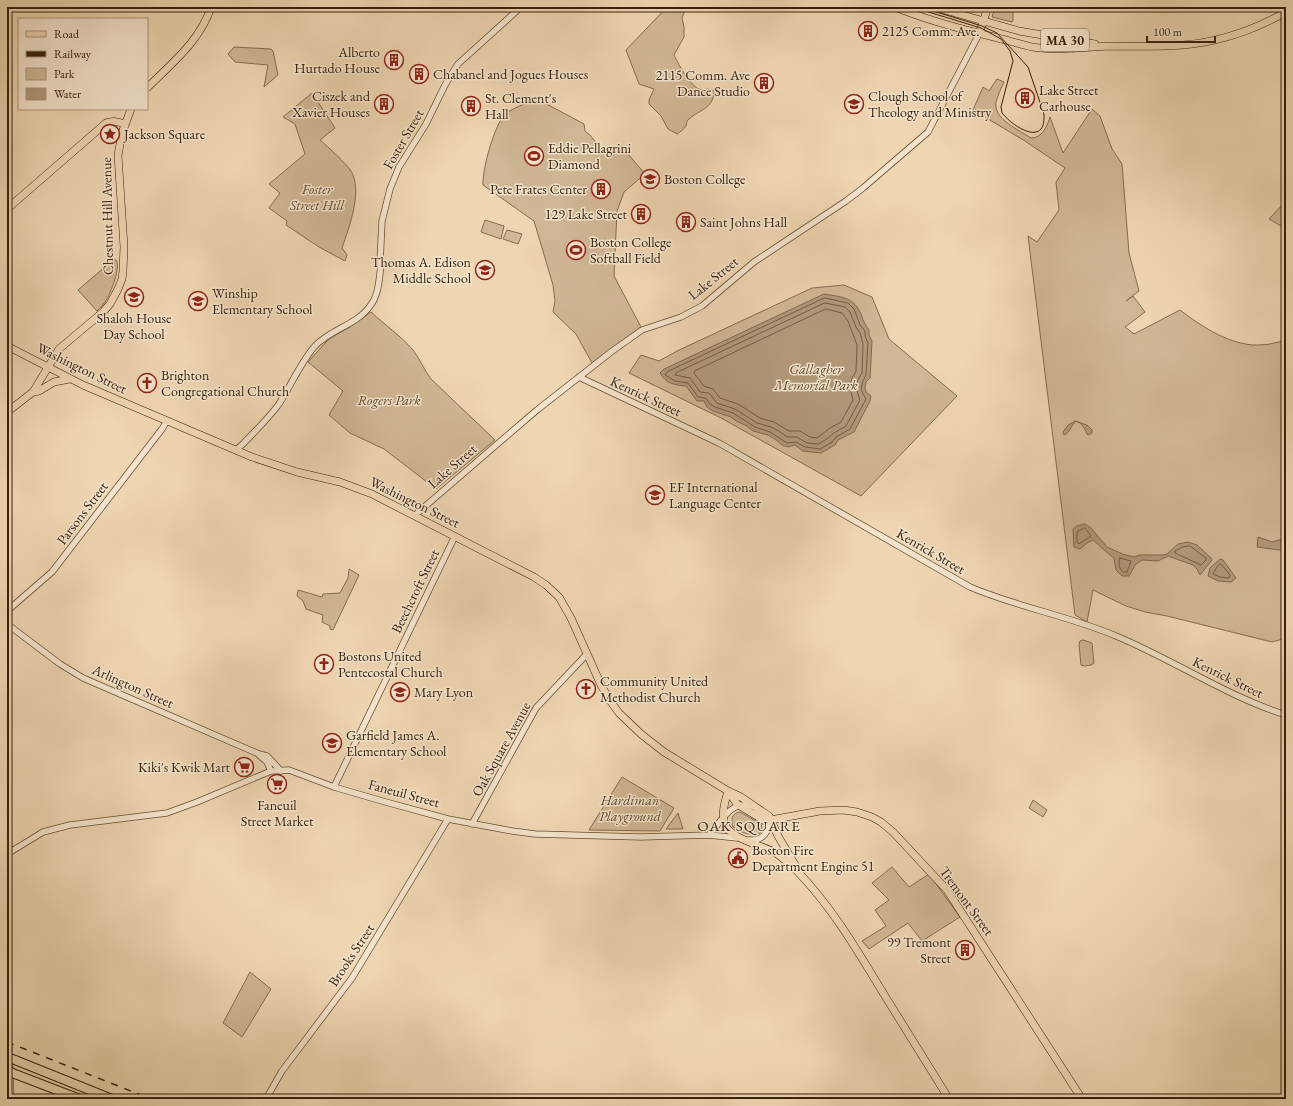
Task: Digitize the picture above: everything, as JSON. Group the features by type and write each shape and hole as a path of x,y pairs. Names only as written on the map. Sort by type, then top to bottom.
{"highway":[{"path":"11,1059 112,1099"},
{"path":"7,1070 80,1099"}],"main road":[{"path":"148,87 196,37 204,25 211,7"},
{"name":"MA 30","path":"895,7 919,16 979,34 1037,48 1184,45 1217,40 1252,29 1286,12"},
{"name":"MA 30","path":"934,7 1029,33 1112,46"},
{"name":"Lake Street","path":"979,34 988,7"},
{"name":"Chestnut Hill Avenue","path":"33,392 62,346 94,320 106,308 113,298 122,279 124,247 118,155 125,124 131,110"},
{"path":"7,209 106,123 115,121 125,124"},
{"name":"Washington Street","path":"7,346 70,379 252,457 297,472 357,488 387,500 534,576 557,594 571,618 601,685 611,702 628,722 662,750 768,814 780,840 801,875"},
{"path":"7,412 33,392 38,391 54,382 70,379"},
{"path":"728,791 723,816 725,824 729,832 742,839"},
{"name":"Washington Street","path":"728,791 732,799 738,805 762,820 772,820"},
{"name":"Tremont Street","path":"772,820 820,811 843,810 857,812 872,817 894,832 939,881 953,899 1082,1099"},
{"name":"Faneuil Street","path":"742,839 768,850 782,858 801,875"},
{"path":"768,850 777,848 780,844 780,840"},
{"path":"801,875 826,904 845,930 949,1099"}],"street":[{"name":"Foster Street","path":"236,450 278,405 305,358 315,346 337,330 363,315 371,306 378,288 381,265 380,244 382,221 390,189 399,167 426,124 445,85 458,64 521,7"},
{"name":"Lake Street","path":"415,515 535,412 642,330 682,317 702,306 751,264 856,194 931,128 979,34"},
{"name":"Kenrick Street","path":"579,377 719,443 970,587 1000,599 1080,622 1114,635 1135,644 1218,687 1270,710 1286,715"},
{"name":"Parsons Street","path":"7,611 52,572 167,421"},
{"name":"Beechcroft Street","path":"334,786 455,536"},
{"name":"Arlington Street","path":"7,624 60,664 84,678 259,754 267,756 281,771"},
{"name":"Oak Square Avenue","path":"472,824 536,708 587,654"},
{"path":"259,754 271,771"},
{"name":"Faneuil Street","path":"7,854 43,832 70,825 167,813 271,771 289,770 382,801 448,819 490,828 535,834 648,837 709,835 731,836 742,839"},
{"path":"709,835 723,816 733,807 738,805 749,805 757,807"},
{"name":"Brooks Street","path":"266,1099 282,1071 352,978 448,819"},
{"path":"742,839 760,839 768,830 772,820"},
{"path":"7,1004 11,1099"}],"green space":[{"path":"667,7 686,7 682,18 684,37 674,55 678,63 692,84 701,89 710,89 714,91 711,102 688,120 686,126 677,134 668,129 661,116 649,104 649,100 654,89 639,84 626,50"},
{"path":"995,7 1013,7 1013,21 992,17"},
{"path":"234,47 271,49 273,51 278,75 264,87 268,65 235,62 228,54"},
{"path":"997,79 1004,82 996,102 996,108 1003,119 1014,128 1031,138 1035,138 1046,128 1050,117 1063,153 1092,109 1100,116 1112,149 1122,164 1129,253 1139,291 1126,301 1133,296 1145,312 1125,327 1134,334 1180,310 1196,322 1232,341 1252,345 1266,345 1286,342 1286,638 1272,642 1145,612 1126,606 1093,590 1087,622 1075,615 1028,236 1037,242 1059,210 1056,182 1065,168 1025,141 973,110 983,87 989,91"},
{"name":"Foster Street Hill","path":"312,93 335,128 320,140 337,155 351,171 356,189 354,209 342,248 347,255 345,261 319,247 286,225 287,221 269,208 280,193 269,184 305,154 295,124 283,117"},
{"path":"533,100 541,101 584,124 585,131 602,150 613,156 621,146 645,174 624,192 617,211 614,276 641,327 592,363 576,334 553,312 555,301 553,285 534,221 483,185 484,169 493,138 501,120 507,112"},
{"path":"1286,201 1286,229 1269,219"},
{"path":"485,220 504,226 501,239 481,232"},
{"path":"507,230 522,234 518,244 503,239"},
{"path":"113,260 116,260 117,264 115,280 107,299 97,311 78,290"},
{"name":"Gallagher Memorial Park","path":"844,285 872,297 889,339 957,396 861,496 721,418 629,373 641,355 659,361 677,351 812,288"},
{"name":"Rogers Park","path":"371,312 413,350 431,379 495,440 436,489 384,449 350,433 329,415 343,391 308,362 332,337 350,327"},
{"path":"349,569 359,575 333,630 330,629 330,626 322,622 323,615 306,609 303,601 297,596 298,590 322,597 323,594 340,593 348,578"},
{"path":"1083,640 1092,643 1094,663 1091,665 1081,665 1079,644 1080,641"},
{"name":"Hardiman Playground","path":"622,777 674,808 660,831 589,830"},
{"path":"1033,800 1047,810 1043,817 1029,808"},
{"name":"OAK SQUARE","path":"740,812 761,824 762,828 760,833 746,833 733,827 732,817"},
{"path":"678,813 683,829 666,829"},
{"path":"892,867 909,887 929,874 960,917 922,941 908,923 869,949 862,941 886,926 875,910 889,900 872,883"},
{"path":"250,972 271,989 242,1037 223,1023"}],"water":[{"path":"824,294 845,298 853,303 860,312 869,330 869,335 872,341 870,378 866,382 865,388 866,392 871,396 870,401 854,432 838,440 835,445 821,453 803,451 795,445 788,447 782,445 768,435 753,431 731,417 713,411 707,407 704,401 697,401 686,386 668,382 660,373 664,369"},
{"path":"1075,421 1069,431 1064,435 1063,432 1068,425"},
{"path":"1078,422 1087,425 1092,430 1092,433 1088,435 1083,426"},
{"path":"1085,524 1091,528 1107,547 1125,555 1135,557 1139,555 1167,554 1178,544 1188,542 1197,545 1212,560 1200,575 1193,565 1168,556 1158,561 1142,560 1135,565 1129,576 1122,576 1116,570 1114,558 1093,540 1080,549 1074,547 1073,529 1077,526"},
{"path":"1258,537 1272,542 1286,538 1286,551 1257,547"},
{"path":"1220,559 1223,560 1236,578 1231,582 1218,581 1208,576 1210,568"}],"tram line":[{"path":"912,7 981,28 1001,39 1010,51 1013,61 1001,107 1002,113 1013,124 1028,132 1040,130 1043,124 1044,114 1028,67 997,33 982,26 920,7"}],"railway":[{"path":"7,1042 151,1099"}],"place":[{"name":"2125 Comm. Ave.","path":"868,31"},
{"name":"Alberto Hurtado House","path":"394,60"},
{"name":"Chabanel and Jogues Houses","path":"419,74"},
{"name":"2115 Comm. Ave Dance Studio","path":"764,83"},
{"name":"Lake Street Carhouse","path":"1025,98"},
{"name":"Ciszek and Xavier Houses","path":"384,104"},
{"name":"Clough School of Theology and Ministry","path":"854,104"},
{"name":"St. Clement's Hall","path":"471,106"},
{"name":"Jackson Square","path":"110,134"},
{"name":"Eddie Pellagrini Diamond","path":"534,156"},
{"name":"Boston College","path":"650,179"},
{"name":"Pete Frates Center","path":"601,189"},
{"name":"129 Lake Street","path":"641,214"},
{"name":"Saint Johns Hall","path":"686,222"},
{"name":"Boston College Softball Field","path":"576,250"},
{"name":"Thomas A. Edison Middle School","path":"485,270"},
{"name":"Shaloh House Day School","path":"134,297"},
{"name":"Winship Elementary School","path":"198,301"},
{"name":"Brighton Congregational Church","path":"147,383"},
{"name":"EF International Language Center","path":"655,495"},
{"name":"Bostons United Pentecostal Church","path":"324,664"},
{"name":"Community United Methodist Church","path":"586,689"},
{"name":"Mary Lyon","path":"400,692"},
{"name":"Garfield James A. Elementary School","path":"332,743"},
{"name":"Kiki's Kwik Mart","path":"244,767"},
{"name":"Faneuil Street Market","path":"277,784"},
{"name":"Boston Fire Department Engine 51","path":"738,858"},
{"name":"99 Tremont Street","path":"965,950"}],"district":[{"name":"OAK SQUARE","path":"749,825"}]}
